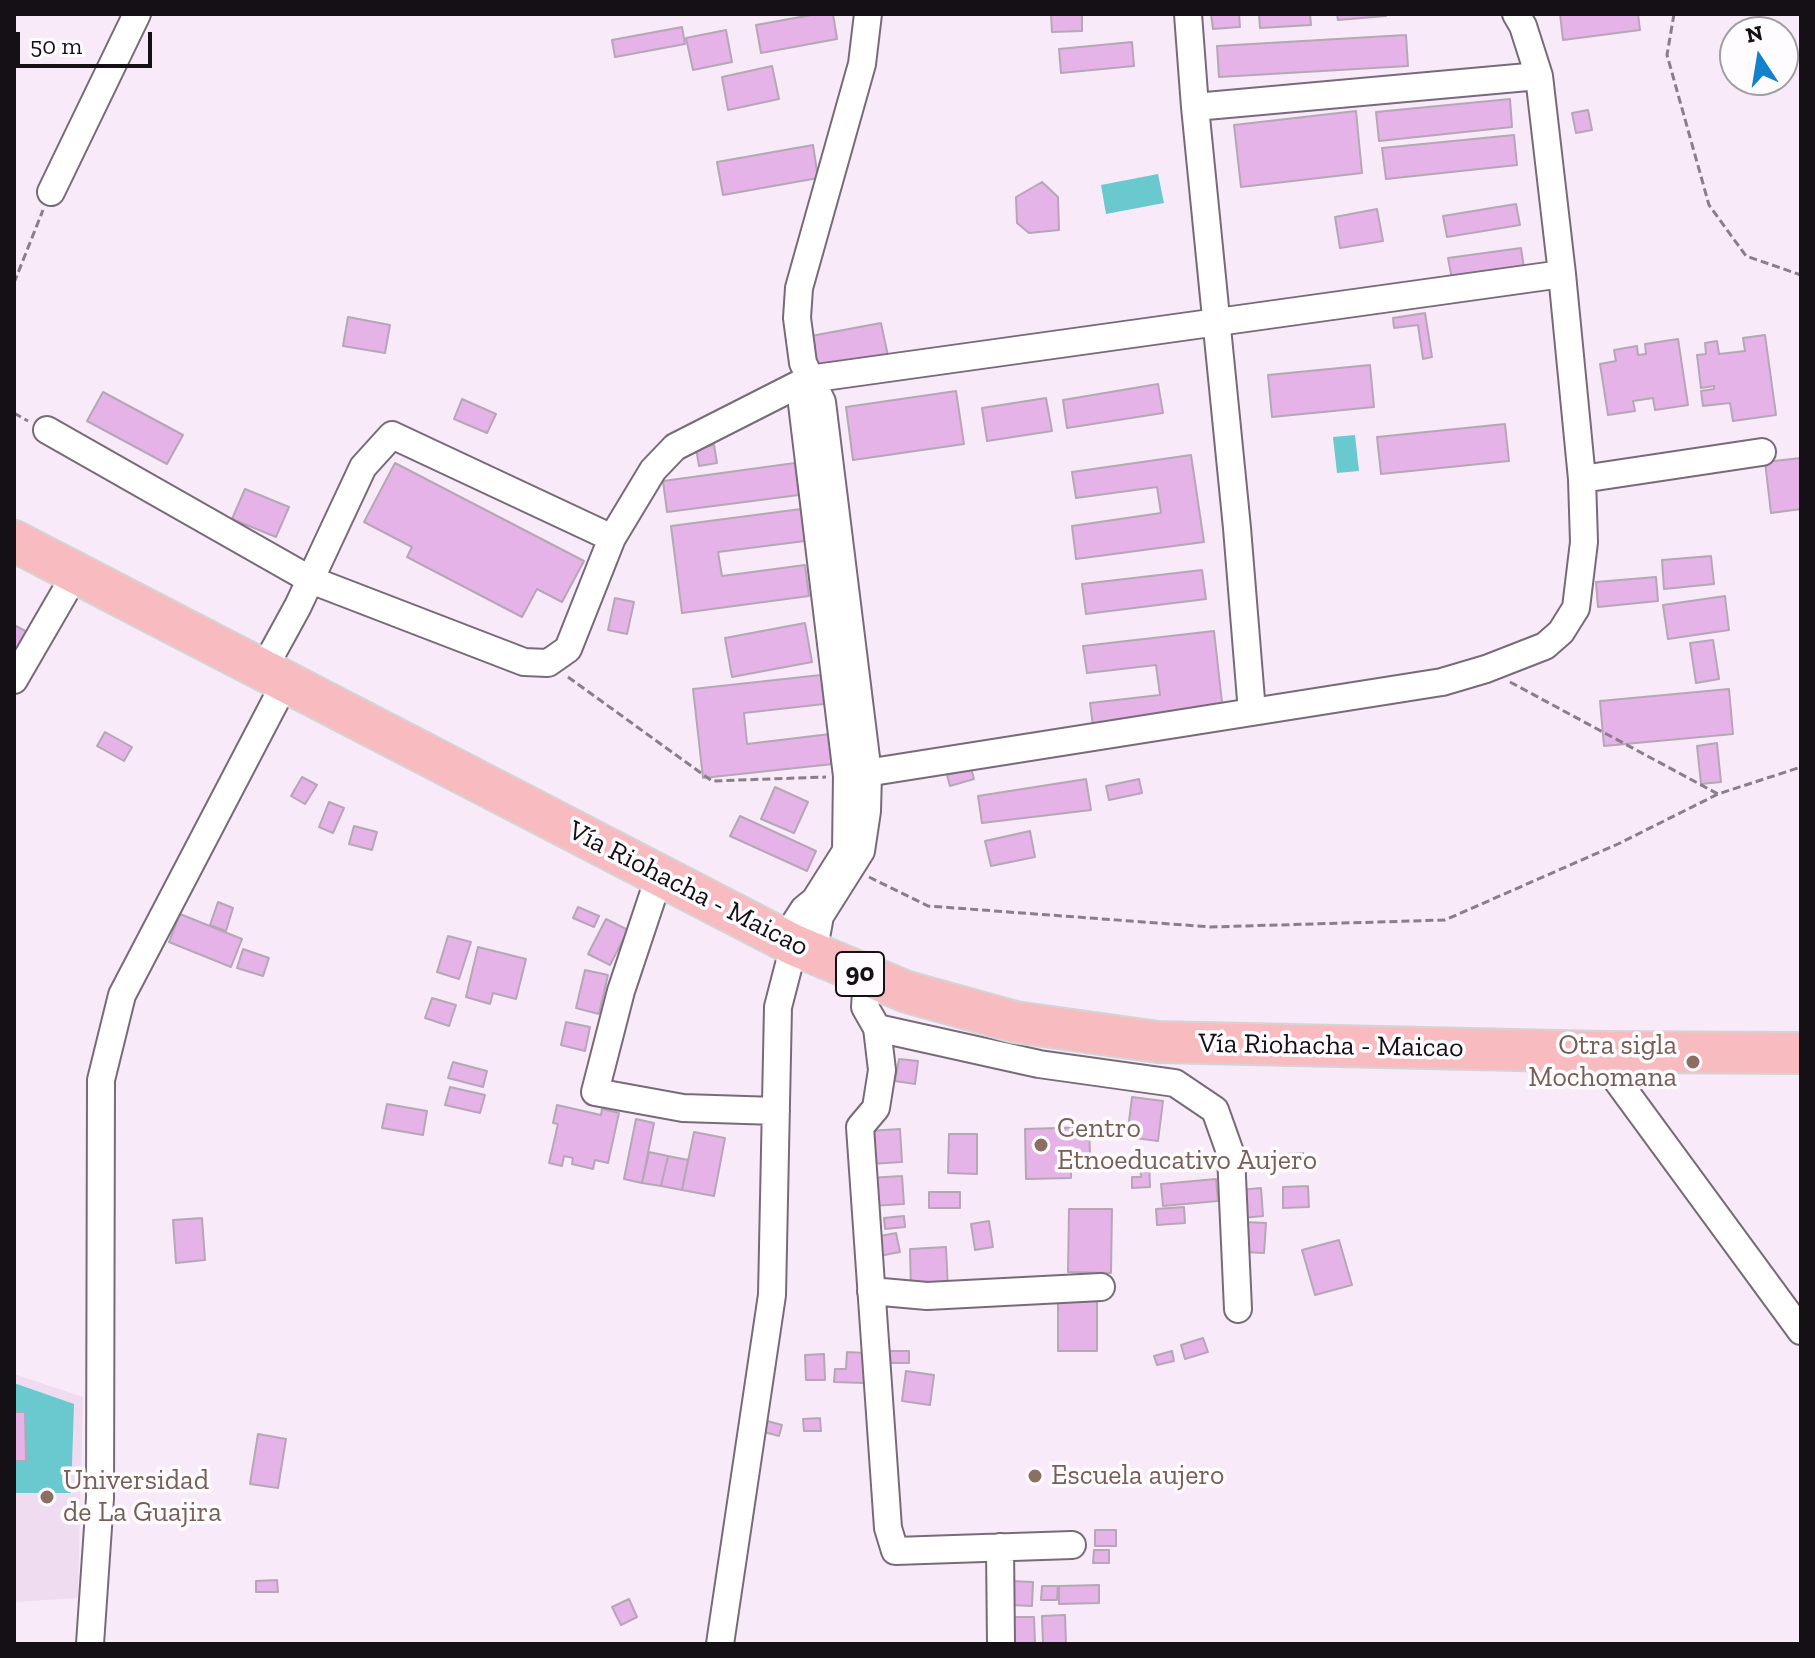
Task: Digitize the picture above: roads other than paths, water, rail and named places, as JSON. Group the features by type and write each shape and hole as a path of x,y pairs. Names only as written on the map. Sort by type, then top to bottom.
{"highway":[{"name":"Vía Riohacha - Maicao","path":"14,541 622,855 659,877 803,933 867,977 907,992 1015,1022 1158,1042 1801,1053"}],"street":[{"path":"51,192 137,14"},
{"path":"803,933 861,851 867,811 857,775 822,402 803,363 797,318 799,288 862,64 868,14"},
{"path":"1188,14 1252,712"},
{"path":"857,775 1442,682 1545,646 1561,632 1576,608 1584,542 1582,479 1539,76 1516,14"},
{"path":"1195,107 1539,76"},
{"path":"47,430 311,580 524,662 548,663 568,649 612,538 653,470 675,447 809,379 1562,274"},
{"path":"90,1644 100,1498 101,1080 122,995 274,675 311,580 363,467 392,435 612,538"},
{"path":"1582,479 1762,452"},
{"path":"14,680 76,573"},
{"path":"720,1644 772,1295 778,1007 815,900 846,851 857,775"},
{"path":"659,877 621,991 595,1092 683,1108 776,1111"},
{"path":"867,977 865,1007 877,1028 882,1070 876,1108 860,1127 888,1528 895,1551 1072,1545"},
{"path":"877,1028 1039,1064 1175,1083 1215,1110 1231,1155 1238,1309"},
{"path":"1605,1052 1616,1079 1801,1331"},
{"path":"871,1291 927,1296 1101,1287"},
{"path":"1000,1547 1001,1644"}],"water":[{"path":"1158,174 1164,203 1106,214 1101,185"},
{"path":"1355,435 1359,471 1337,473 1333,437"},
{"path":"14,1383 74,1404 71,1493 14,1493"}],"place":[{"name":"Otra sigla Mochomana","path":"1693,1062"},
{"name":"Centro Etnoeducativo Aujero","path":"1041,1145"},
{"name":"Escuela aujero","path":"1035,1476"},
{"name":"Universidad de La Guajira","path":"47,1497"}]}
